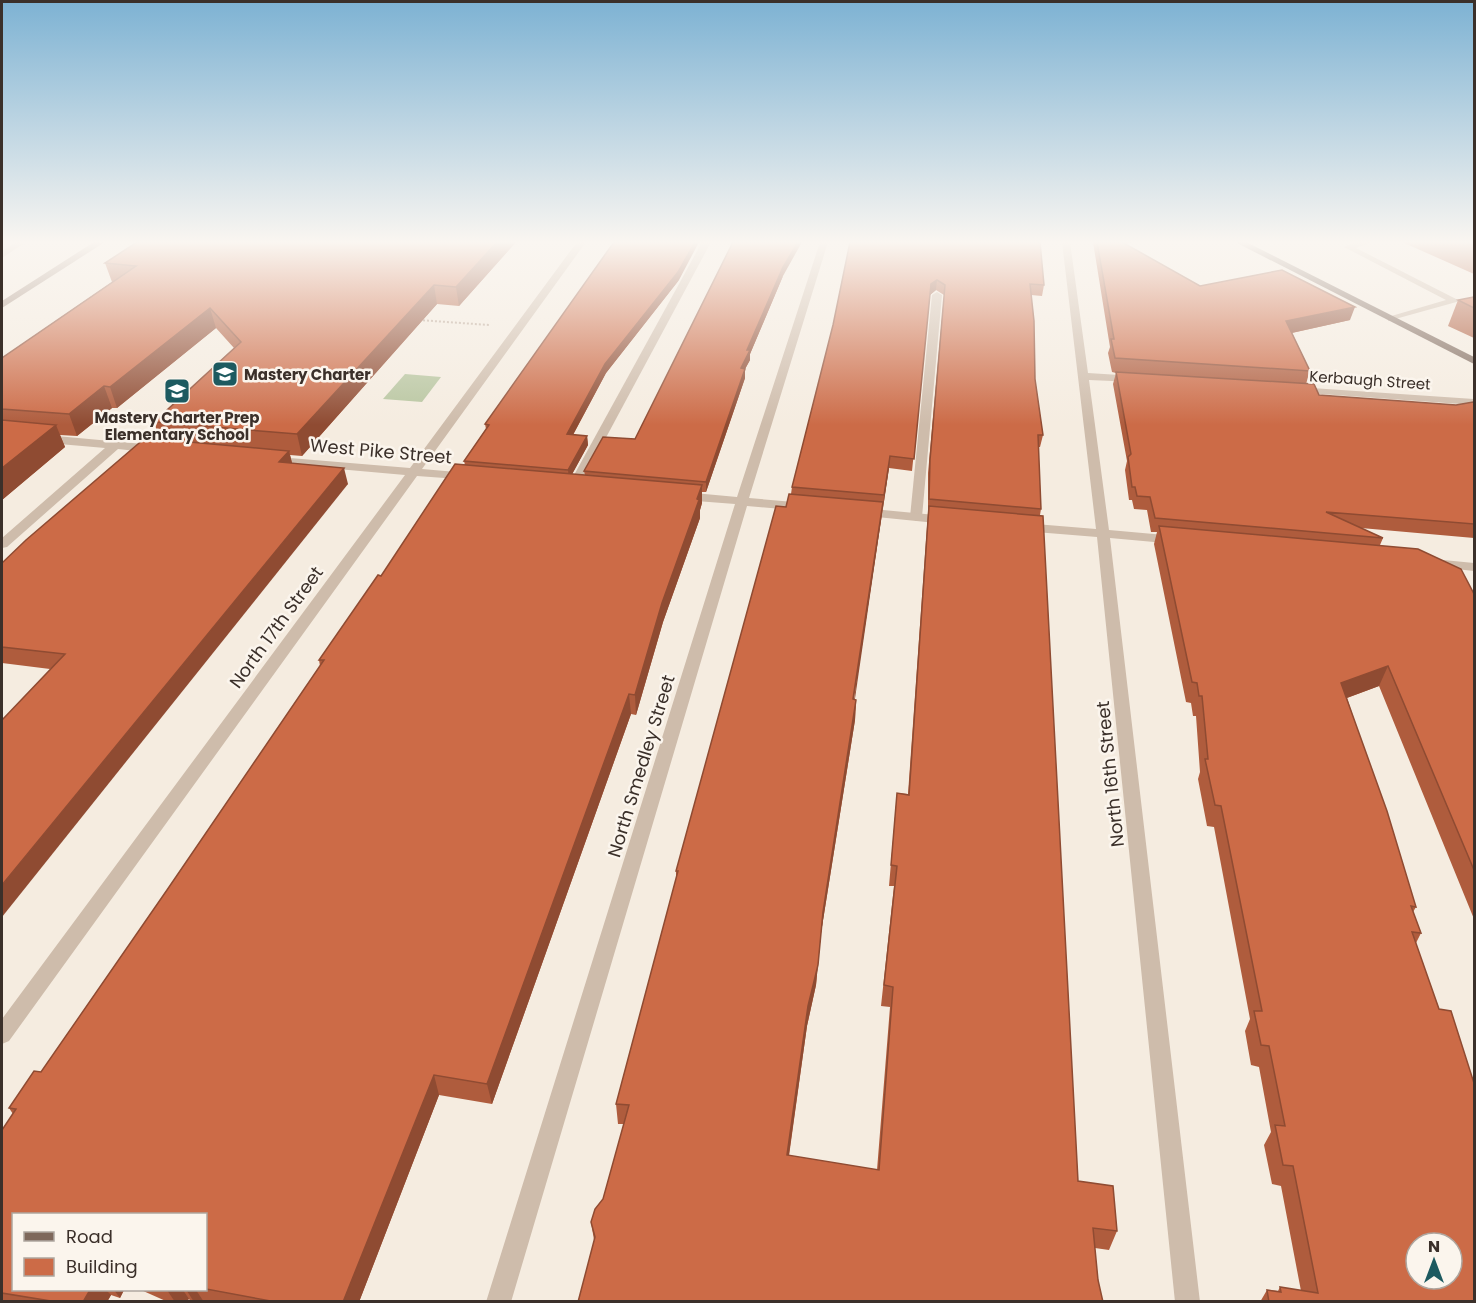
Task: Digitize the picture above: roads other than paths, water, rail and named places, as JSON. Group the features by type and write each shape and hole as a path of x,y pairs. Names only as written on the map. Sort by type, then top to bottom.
{"main road":[{"path":"1359,303 1474,361"}],"street":[{"name":"North 17th Street","path":"2,1035 538,303"},
{"path":"574,486 674,303"},
{"name":"North Smedley Street","path":"498,1302 742,501 805,303"},
{"path":"916,517 936,303"},
{"name":"North 16th Street","path":"1074,303 1103,534 1188,1302"},
{"path":"1391,319 1449,303"},
{"path":"1084,376 1144,380"},
{"name":"Kerbaugh Street","path":"1285,389 1474,402"},
{"path":"2,435 163,450"},
{"path":"2,544 116,445"},
{"name":"West Pike Street","path":"259,458 483,478"},
{"path":"675,495 823,509"},
{"path":"846,511 962,521"},
{"path":"1008,525 1192,542"},
{"path":"1416,562 1474,567"}],"place":[{"name":"Mastery Charter","path":"225,374"},
{"name":"Mastery Charter Prep Elementary School","path":"177,391"}]}
